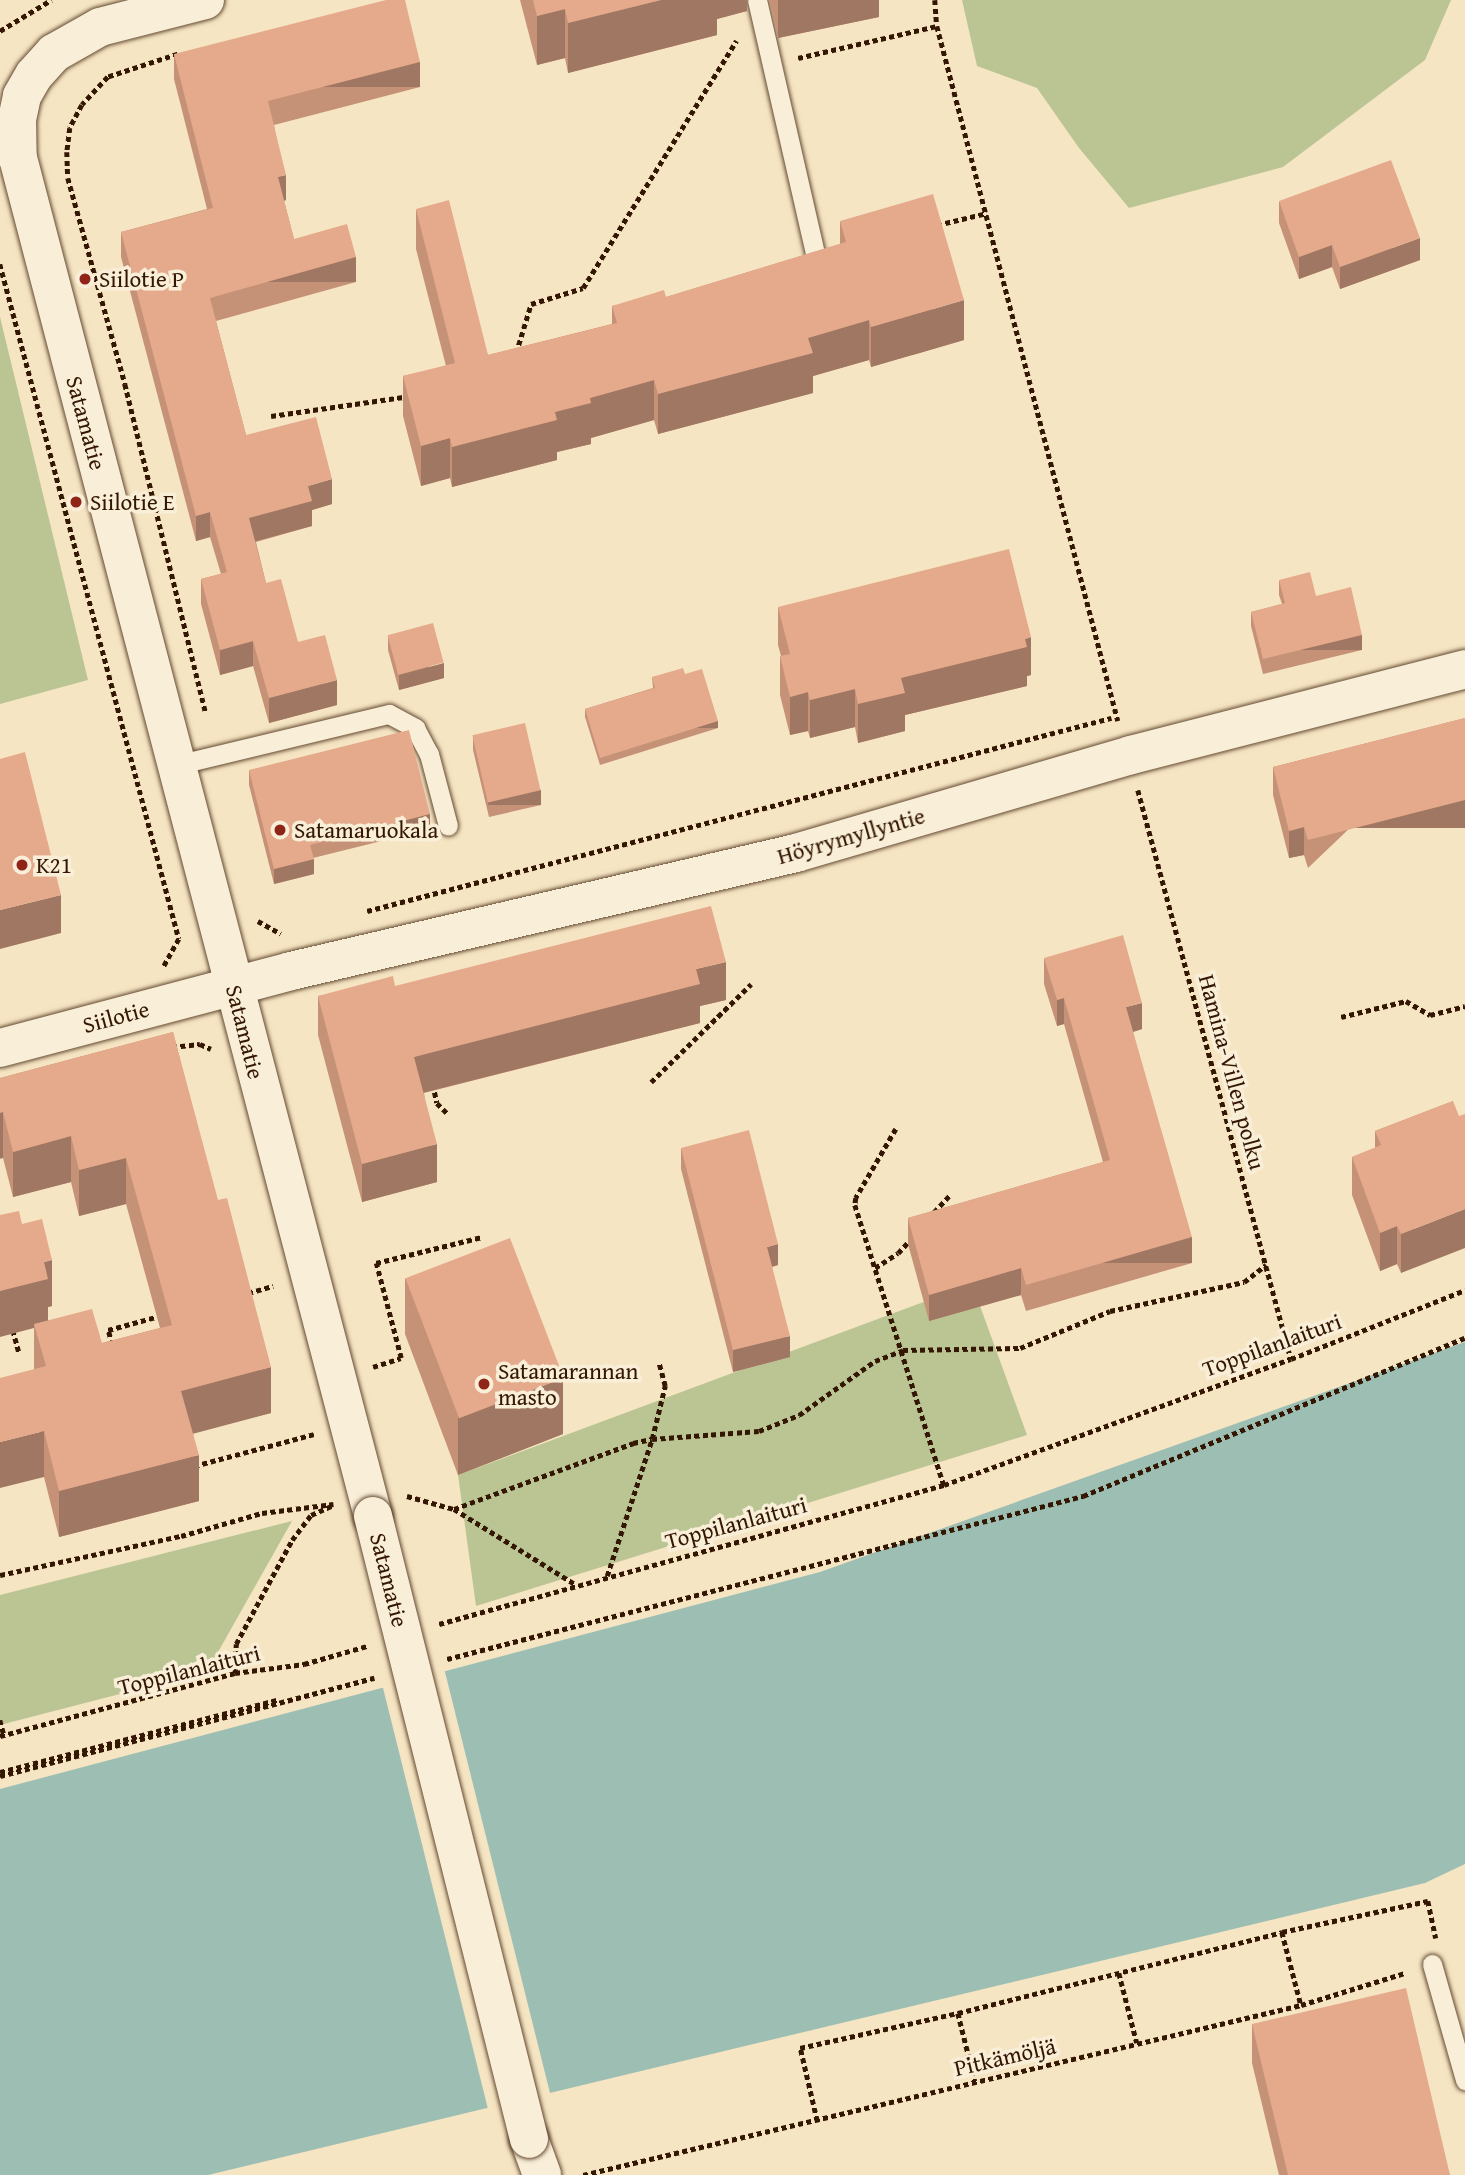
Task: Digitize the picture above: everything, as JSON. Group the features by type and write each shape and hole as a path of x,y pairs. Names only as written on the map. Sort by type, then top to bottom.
{"street":[{"name":"Satamatie","path":"205,0 100,27 54,53 34,75 22,96 17,119 18,158 233,986 385,1504 529,2139 542,2175"},
{"name":"Höyrymyllyntie","path":"233,986 796,853 1131,755 1465,669"},
{"name":"Siilotie","path":"0,1048 233,986"}],"lane":[{"path":"758,2 819,270"},
{"path":"176,765 389,714 415,729 429,754 448,826"},
{"path":"1435,1955 1465,2080"}],"path":[{"path":"0,31 51,0"},
{"name":"Hamina-Villen polku","path":"935,0 937,26 1116,717 1131,755 1291,1359"},
{"path":"516,355 531,304 583,288 758,2"},
{"path":"772,64 937,26"},
{"path":"180,53 153,60 108,78 82,105 70,128 68,178 125,384 216,755"},
{"path":"934,226 987,213"},
{"path":"0,264 179,939"},
{"path":"271,416 411,395"},
{"path":"360,913 1129,715"},
{"path":"254,908 257,921"},
{"path":"184,1045 163,964 179,939 257,921 280,934 294,930"},
{"path":"651,1082 751,984"},
{"path":"1341,1017 1406,1001 1430,1015 1465,1006"},
{"path":"431,1076 438,1103 448,1114"},
{"path":"896,1129 856,1198 867,1250 876,1268 903,1350 944,1485"},
{"path":"933,1214 950,1195"},
{"path":"876,1268 898,1253 915,1233"},
{"path":"366,1369 401,1358 376,1264 482,1237"},
{"path":"385,1504 454,1509 652,1439 743,1434 770,1427 799,1415 875,1361 903,1350 1020,1348 1110,1311 1244,1282 1265,1265"},
{"path":"240,1295 277,1285"},
{"name":"Toppilanlaituri","path":"433,1626 576,1584 944,1485 1291,1359 1465,1290"},
{"path":"114,1355 108,1330 156,1317"},
{"path":"13,1328 19,1353"},
{"path":"439,1661 1083,1496 1465,1338"},
{"path":"607,1576 652,1439 665,1386 659,1364"},
{"path":"186,1468 318,1433"},
{"path":"0,1575 141,1545 262,1513 337,1503 311,1516 292,1540 236,1644 235,1672"},
{"path":"454,1509 576,1584"},
{"name":"Toppilanlaituri","path":"2,1736 235,1672 304,1664 369,1645"},
{"path":"0,1774 387,1675"},
{"path":"0,1774 277,1700"},
{"path":"0,1720 2,1736"},
{"path":"817,2121 800,2048 958,2013 1282,1932 1428,1901 1435,1955"},
{"path":"1282,1932 1301,2005"},
{"name":"Pitkämöljä","path":"583,2175 1301,2005 1435,1955"},
{"path":"1119,1973 1137,2043"},
{"path":"958,2013 975,2081"}],"green space":[{"path":"962,0 1451,0 1425,60 1283,167 1129,208 1079,148 1037,88 977,66"},
{"path":"0,317 88,680 0,704"},
{"path":"972,1284 1027,1435 476,1606 458,1475"},
{"path":"292,1521 209,1668 201,1673 0,1725 0,1595"}],"water":[{"path":"1465,1342 1465,1864 1425,1883 208,2175 0,2175 0,1789 820,1572"}],"pier":[{"path":"444,1668 551,2097 489,2112 382,1683"}],"building":[{"path":"386,0 405,0 420,62 268,101 286,175 278,177 294,239 347,224 356,257 210,298 246,435 316,417 332,479 308,486 312,501 249,518 266,583 281,579 298,642 325,635 337,680 269,698 253,641 220,650 201,579 227,572 210,512 196,516 121,232 213,208 174,54"},
{"path":"533,0 661,0 568,23 565,9 537,16"},
{"path":"1391,160 1420,238 1340,267 1332,245 1299,257 1279,201"},
{"path":"933,194 964,300 871,327 869,320 808,338 813,353 658,394 654,380 590,398 591,403 555,412 557,420 452,447 450,438 421,446 403,376 455,363 416,209 449,200 488,355 617,323 612,306 664,290 666,297 846,242 840,221"},
{"path":"1009,549 1031,637 1025,639 1027,647 901,678 905,693 858,704 855,689 810,700 808,692 790,697 780,656 790,654 778,607"},
{"path":"1310,572 1316,596 1351,587 1362,635 1263,659 1251,612 1285,603 1279,580"},
{"path":"433,623 444,663 398,675 388,635"},
{"path":"683,668 685,674 702,669 718,721 600,758 585,709 655,688 652,677"},
{"path":"1465,718 1465,800 1308,840 1304,827 1289,831 1273,767"},
{"path":"525,723 541,790 488,802 472,735"},
{"path":"409,730 430,814 310,845 314,859 274,869 249,770"},
{"name":"K21","path":"25,752 61,895 0,910 0,759"},
{"path":"711,906 726,962 696,969 700,984 414,1057 437,1144 362,1164 318,996 393,976 395,986"},
{"path":"1123,935 1142,1003 1126,1007 1192,1237 1026,1285 1021,1268 929,1295 908,1218 1110,1160 1064,998 1057,1000 1044,958"},
{"path":"173,1032 218,1200 227,1198 271,1367 181,1391 199,1455 59,1491 44,1431 0,1442 0,1378 46,1366 34,1324 92,1309 102,1343 172,1325 126,1158 79,1170 71,1136 13,1152 3,1112 0,1113 0,1078"},
{"path":"1453,1101 1459,1116 1465,1114 1465,1209 1401,1234 1397,1226 1380,1233 1352,1157 1381,1145 1375,1131"},
{"path":"749,1130 778,1244 767,1247 790,1336 733,1350 681,1148"},
{"path":"19,1211 22,1224 42,1219 52,1260 44,1262 48,1279 0,1291 0,1215"},
{"path":"510,1238 564,1378 459,1418 405,1278"},
{"path":"1406,1988 1450,2175 1288,2175 1252,2024"}],"place":[{"name":"Siilotie P","path":"85,279"},
{"name":"Siilotie E","path":"76,502"},
{"name":"Satamaruokala","path":"280,830"},
{"name":"K21","path":"22,865"},
{"name":"Satamarannan masto","path":"484,1384"}]}
